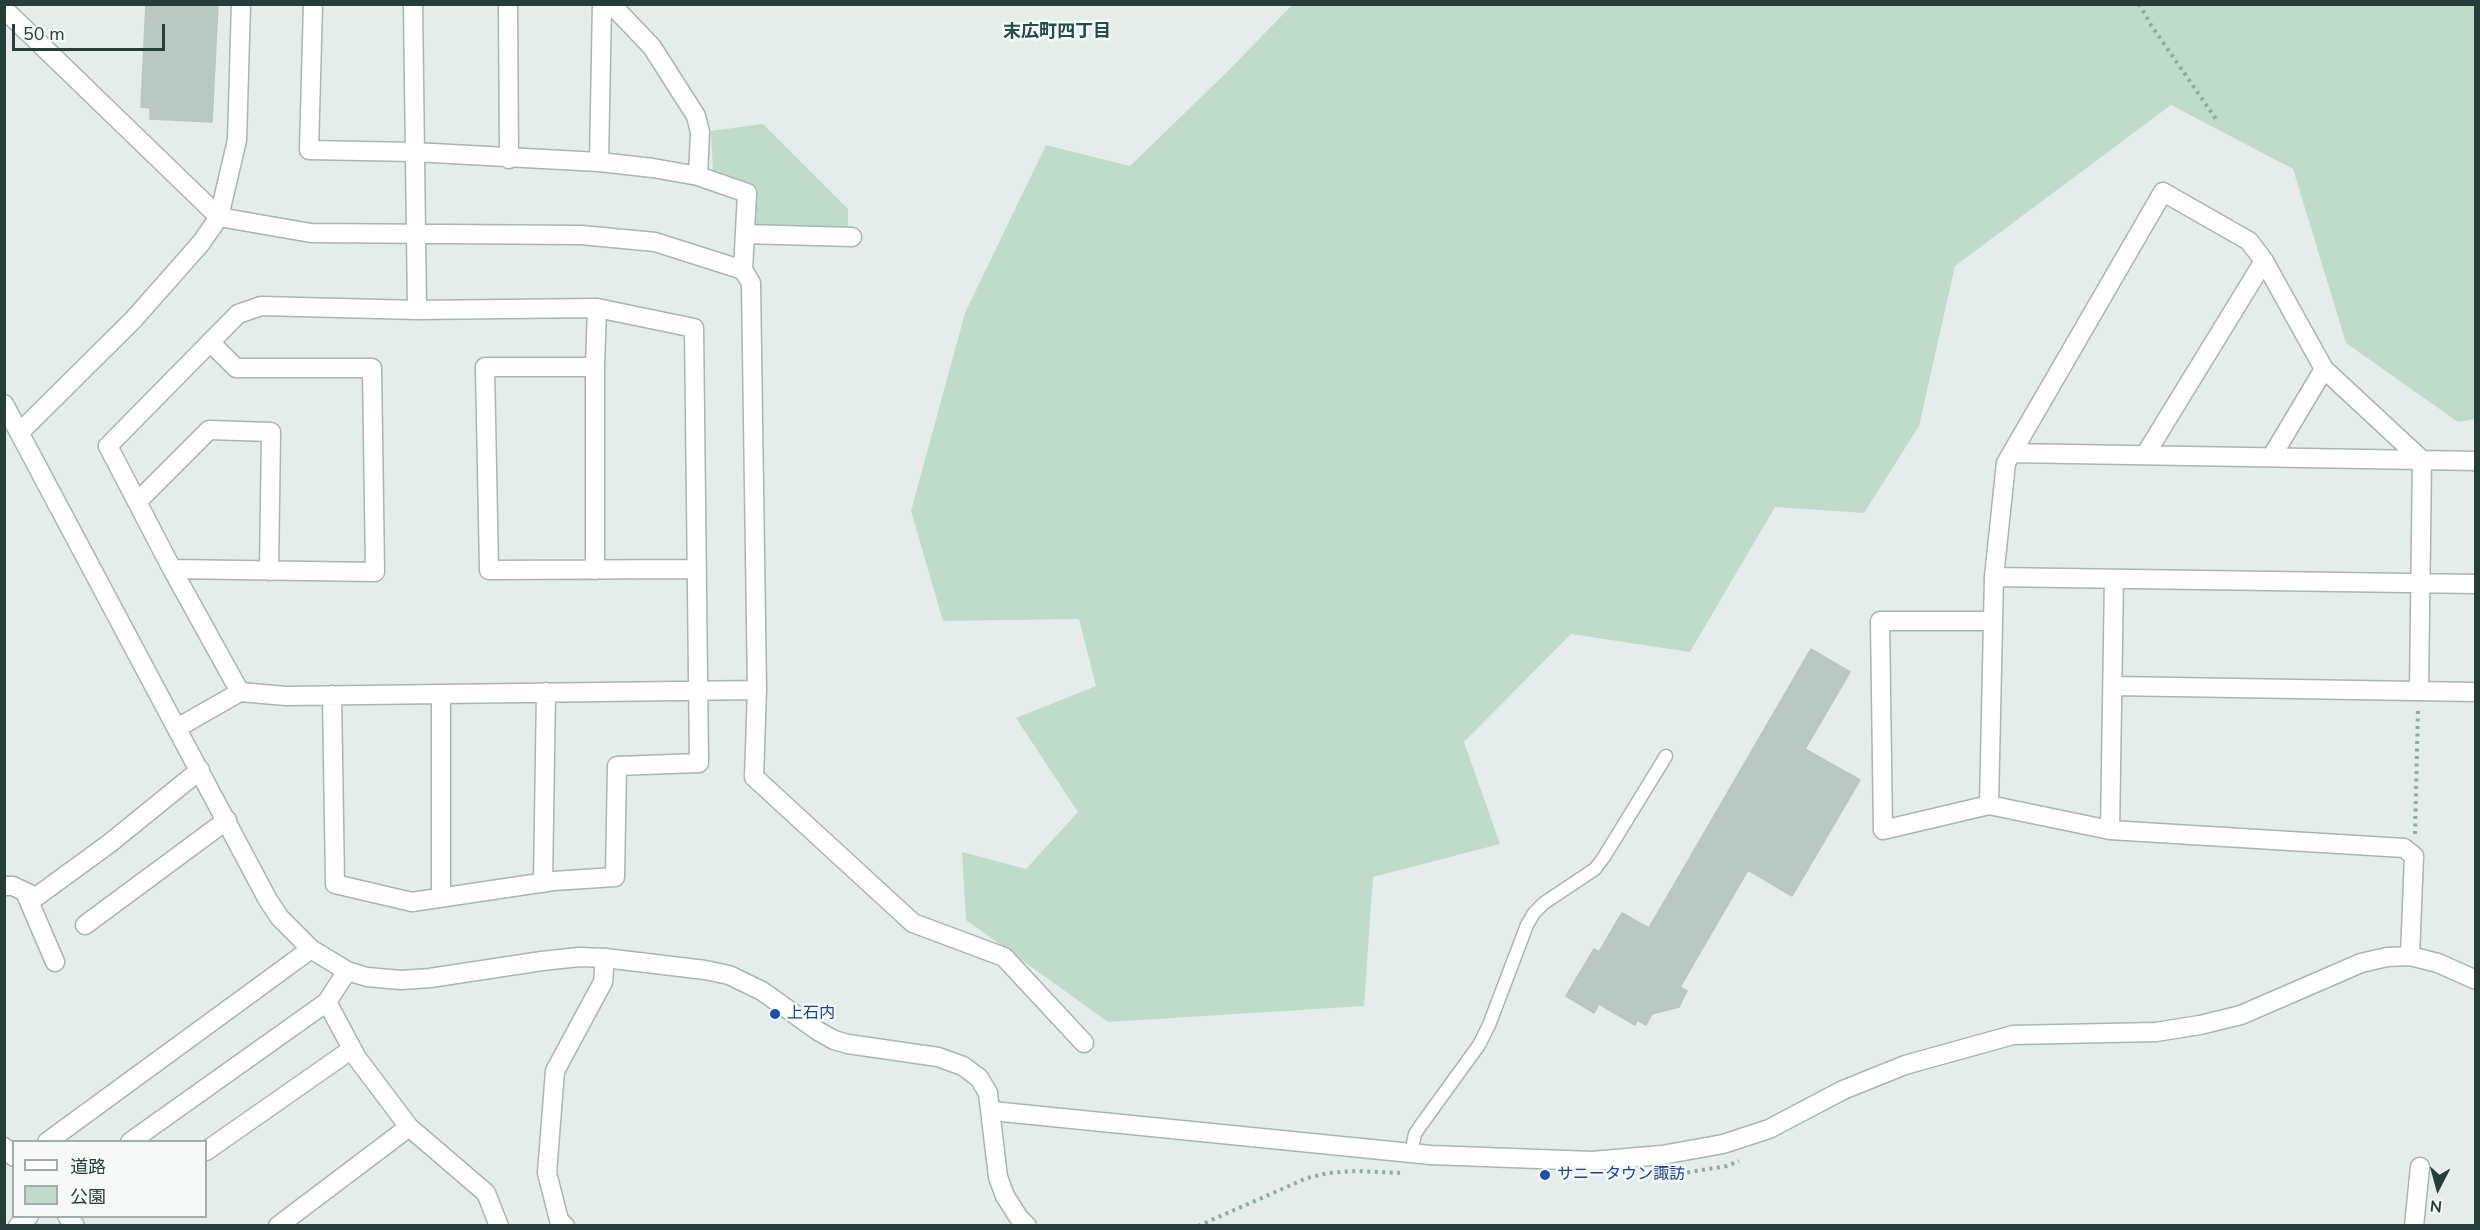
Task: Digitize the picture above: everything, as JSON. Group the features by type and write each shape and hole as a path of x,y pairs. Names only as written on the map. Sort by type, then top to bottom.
{"street":[{"path":"20,432 133,320 195,251 219,217 237,140 241,4"},
{"path":"313,4 309,150 599,162 698,176 747,193 743,270 751,283 757,690 754,777 913,923 1004,957 1084,1043"},
{"path":"413,4 417,309"},
{"path":"508,4 508,159"},
{"path":"599,162 602,4"},
{"path":"611,4 652,46 696,116 700,132 698,176"},
{"path":"4,9 219,217 311,233 581,235 645,241 743,270"},
{"path":"1989,805 1994,578 2006,463 2163,192 2249,241 2264,261 2324,369 2422,460 2419,691"},
{"path":"745,234 852,237"},
{"path":"2145,454 2264,261"},
{"path":"240,692 172,570 108,446 238,314 261,306 417,309 597,308 694,328 699,763 616,766 615,877 543,883 412,902 335,884 332,695"},
{"path":"595,570 597,308"},
{"path":"172,570 375,572 372,368 236,368 210,342"},
{"path":"595,367 485,367 489,570 695,568"},
{"path":"2272,456 2324,369"},
{"path":"4,404 268,900 280,918 311,949 347,971 367,977 401,980 430,978 542,961 605,958 729,975 762,991 834,1040 938,1057 963,1066 979,1078 988,1093 992,1111 994,1155 998,1177 1005,1196 1027,1226"},
{"path":"137,502 209,430 271,432 268,571"},
{"path":"2012,453 2475,461"},
{"path":"1994,578 2475,584"},
{"path":"2110,830 2114,579"},
{"path":"1993,621 1880,621 1883,830 1989,805 2110,830 2404,848 2414,856 2410,956"},
{"path":"2113,686 2475,692"},
{"path":"177,728 240,692 286,696 757,690"},
{"path":"543,883 546,692"},
{"path":"441,694 441,898"},
{"path":"4,886 13,886 36,897 110,843 200,770"},
{"path":"85,925 227,820"},
{"path":"24,892 55,962"},
{"path":"50,1140 311,949"},
{"path":"992,1111 1411,1153 1513,1160 1592,1161 1662,1155 1723,1144 1769,1129 1843,1090 1905,1065 2013,1035 2156,1032 2200,1025 2241,1015 2361,963 2386,957 2410,956 2438,963 2475,980"},
{"path":"565,1226 559,1220 547,1173 555,1071 603,982 605,958"},
{"path":"133,1140 327,1002 347,971"},
{"path":"327,1002 352,1049 409,1127 486,1193 499,1226"},
{"path":"207,1150 352,1049"},
{"path":"278,1226 409,1127"},
{"path":"2414,1226 2420,1167"}],"lane":[{"path":"1411,1153 1415,1134 1420,1125 1479,1045 1489,1025 1527,925 1534,913 1544,903 1595,868 1666,756"}],"path":[{"path":"2139,4 2218,122"},
{"path":"2414,856 2419,691"}],"green space":[{"path":"1292,5 2475,5 2475,419 2458,422 2346,343 2293,169 2171,105 1955,266 1919,426 1864,513 1775,507 1690,652 1571,634 1464,742 1500,844 1373,877 1364,1006 1108,1022 966,920 962,852 1026,869 1078,812 1016,718 1096,686 1079,619 943,621 911,511 965,313 1046,145 1130,166"},
{"path":"763,124 848,209 848,228 756,227 754,189 713,173 711,131"}],"building":[{"path":"146,4 218,4 212,122 150,119 150,108 141,107"},
{"path":"1811,649 1850,672 1805,749 1860,780 1792,896 1748,870 1680,987 1687,991 1679,1007 1652,1014 1646,1025 1637,1020 1635,1025 1599,1004 1594,1013 1566,996 1594,949 1599,952 1622,913 1649,928"}],"place":[{"name":"上石内","path":"775,1014"},
{"name":"サニータウン諏訪","path":"1545,1175"}],"district":[{"name":"末広町四丁目","path":"1057,33"}]}
